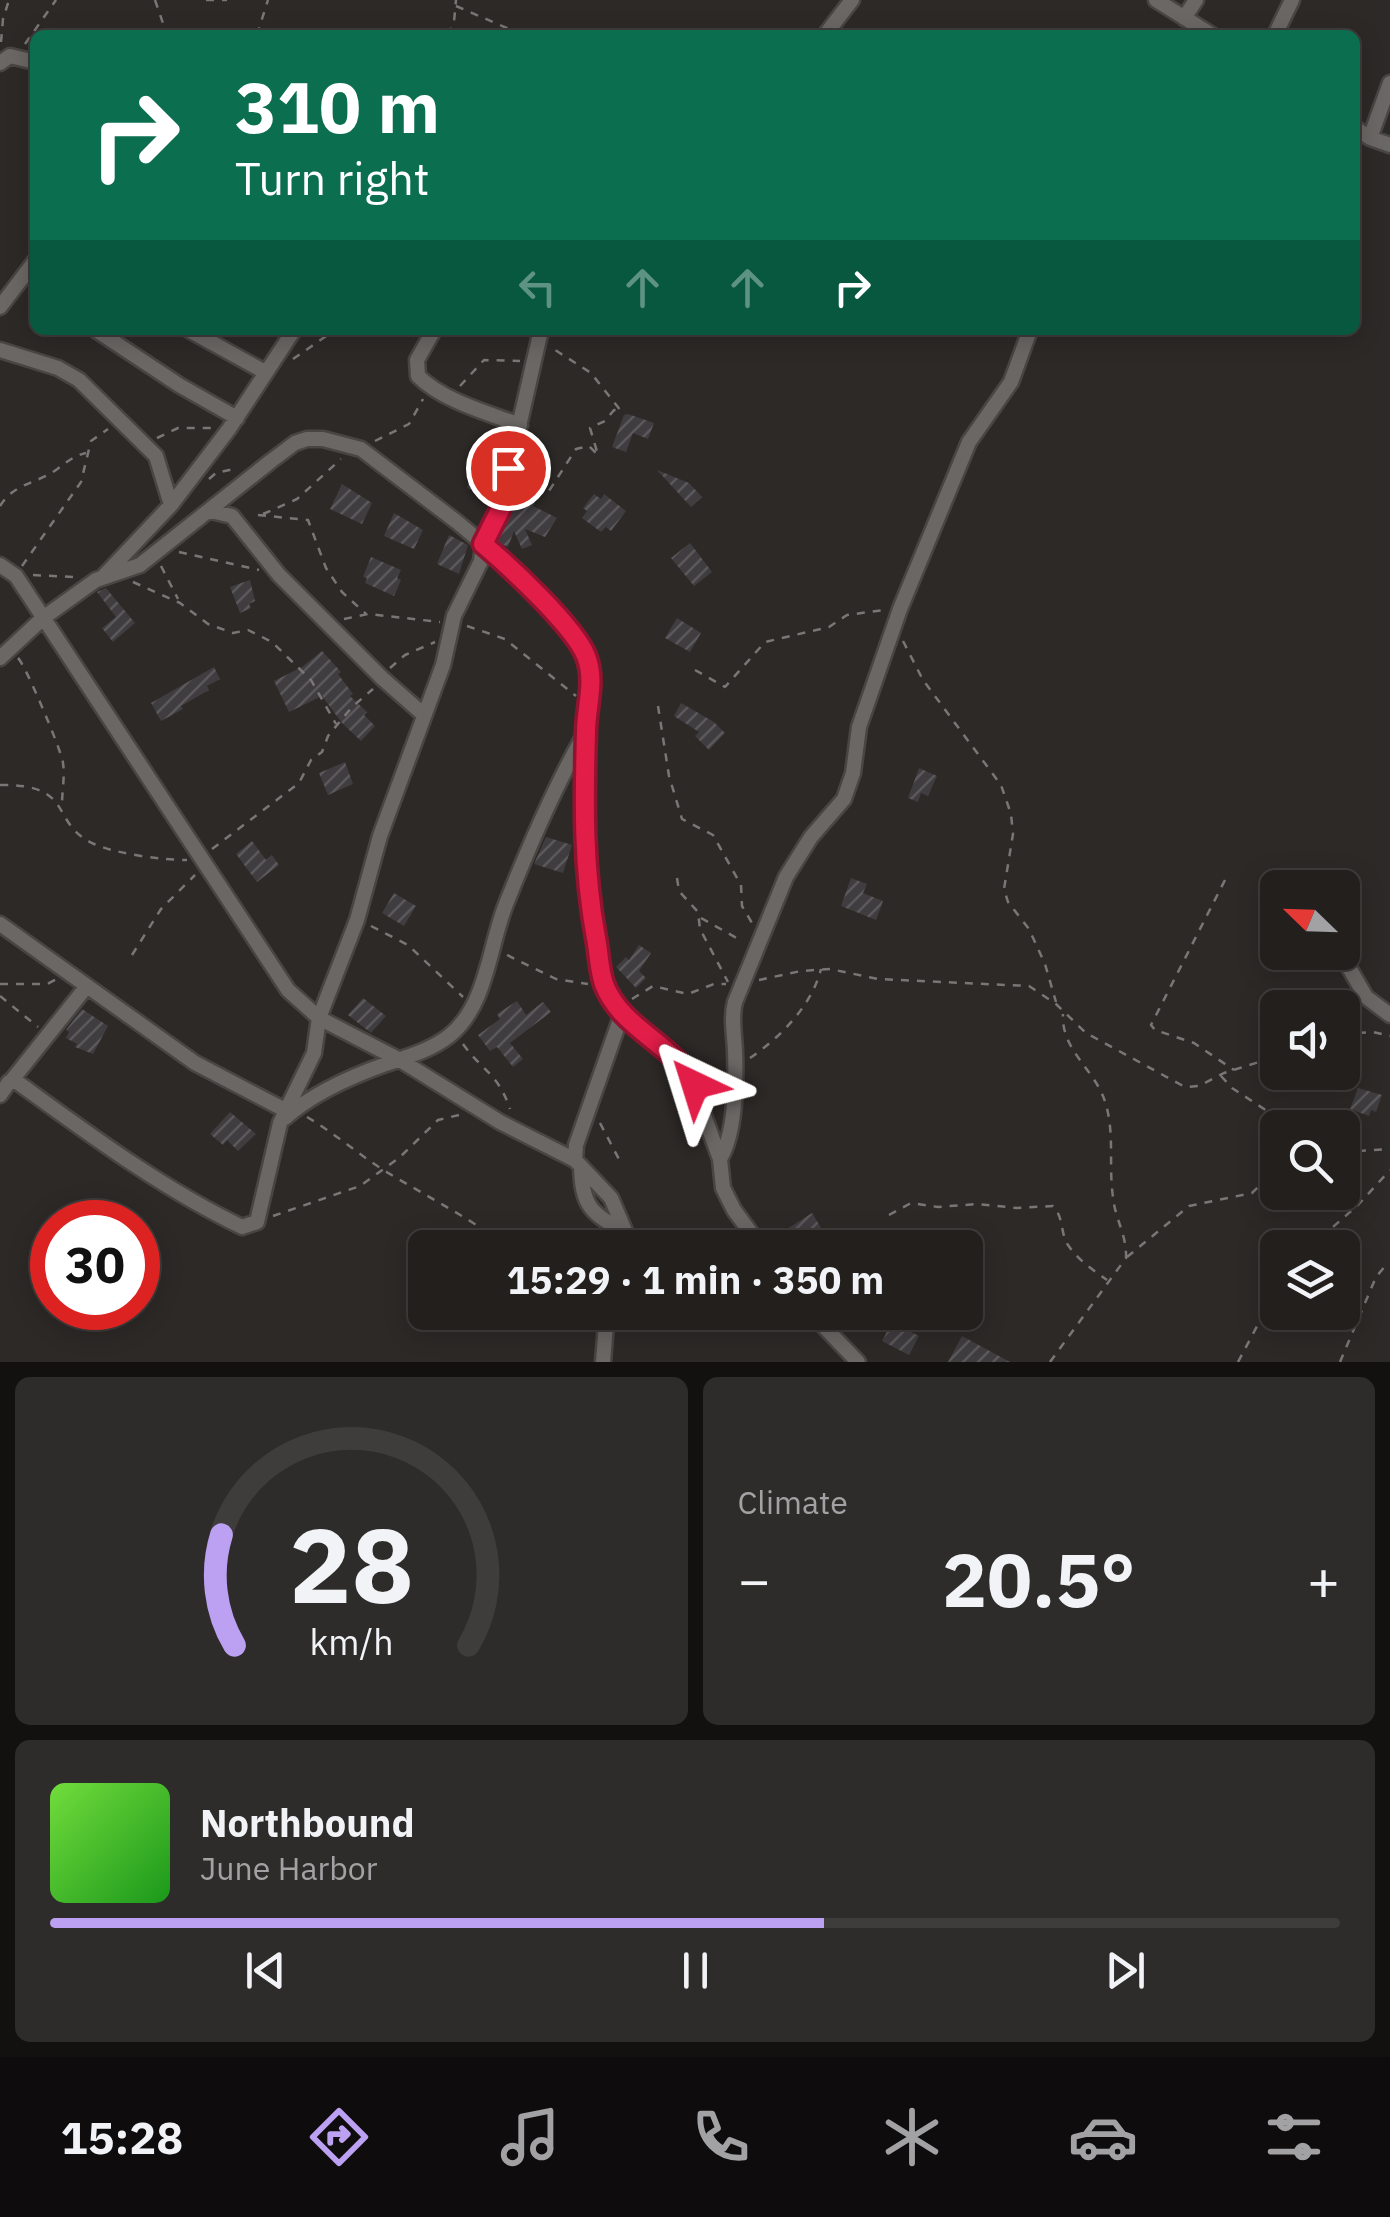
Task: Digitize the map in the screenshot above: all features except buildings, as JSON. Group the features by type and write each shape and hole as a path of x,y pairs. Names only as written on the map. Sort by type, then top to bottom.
{"street":[{"path":"829,30 852,0"},
{"path":"1156,0 1204,30"},
{"path":"1184,18 1196,0"},
{"path":"1277,30 1292,0"},
{"path":"1370,138 1390,83"},
{"path":"1360,131 1390,145"},
{"path":"0,307 29,281"},
{"path":"104,335 233,424"},
{"path":"198,335 265,372"},
{"path":"5,654 44,618 104,578 171,505 233,424 291,335"},
{"path":"432,335 416,368 426,383 520,424"},
{"path":"86,986 5,1085 226,1219 242,1227 258,1222 286,1114 314,1053 319,1018 357,920 380,836 443,665 452,622 482,561 483,544 500,510 538,335"},
{"path":"720,1159 730,1144 736,1074 732,1012 742,984 786,877 812,837 844,799 860,727 900,609 969,442 1011,382 1028,335"},
{"path":"0,350 58,368 80,380 147,444 164,475 171,505"},
{"path":"104,578 126,572 154,554 295,442 323,439 357,448 512,568 572,633 587,658 591,685 586,725 584,859 604,984 621,1010 688,1072 720,1159 723,1188 749,1230"},
{"path":"211,511 232,516 280,575 424,715"},
{"path":"0,565 16,576 288,990 319,1018 578,1163 611,1198 622,1230"},
{"path":"286,1114 347,1081 431,1047 454,1030 485,978 497,933 548,799 586,725"},
{"path":"0,924 196,1063 286,1114"},
{"path":"1350,970 1366,997 1390,1015"},
{"path":"615,1230 587,1206 581,1191 576,1144 621,1010"},
{"path":"603,1362 606,1330"},
{"path":"827,1330 858,1362"}],"path":[{"path":"6,57 3,19 9,0"},
{"path":"6,57 56,0"},
{"path":"155,0 164,30"},
{"path":"206,0 227,0"},
{"path":"259,30 268,0"},
{"path":"449,30 456,3 513,30"},
{"path":"291,361 328,335"},
{"path":"505,480 530,492 546,494 576,449 589,446 598,454 590,428 605,421 614,410 621,410 591,373 541,335"},
{"path":"446,394 458,388 484,360 532,362"},
{"path":"258,515 284,507 357,448 409,424 419,410 426,383"},
{"path":"16,576 81,482 95,436 121,422"},
{"path":"147,444 178,428 233,424"},
{"path":"0,506 20,485 88,452"},
{"path":"205,482 216,474 242,467"},
{"path":"232,516 308,520 326,568 342,592 366,614"},
{"path":"180,602 154,554 176,552 280,575"},
{"path":"16,576 104,578 180,602 208,624 233,632 248,630 272,642 311,680 338,727"},
{"path":"695,670 725,687 765,642 829,626 863,610 900,609"},
{"path":"327,622 366,614 452,622 505,639 578,697 586,725"},
{"path":"132,954 161,908 205,860 300,783 311,760 322,752 328,736 352,707 405,655 435,642 452,622"},
{"path":"896,626 924,680 1000,785 1013,834 1004,889 1008,902 1029,930 1056,1004"},
{"path":"5,654 24,664 63,758 62,809"},
{"path":"658,706 669,776 682,819 712,834 741,885 742,906 760,942"},
{"path":"0,786 32,787 54,797 74,828 93,843 153,858 205,860"},
{"path":"677,878 680,891 700,918 760,942"},
{"path":"1225,880 1151,1028 1194,1043 1235,1070"},
{"path":"621,1010 653,986 688,994 714,984 729,984 700,930 700,918"},
{"path":"357,920 408,946 472,1002"},
{"path":"497,933 504,952 516,962 556,979 604,984"},
{"path":"736,1074 798,1013 817,986 821,969"},
{"path":"742,984 821,969 878,979 1016,984 1028,986 1056,1004 1086,1033 1185,1086 1199,1086 1220,1074 1260,1062"},
{"path":"0,984 47,984 70,973"},
{"path":"0,996 47,1034"},
{"path":"1063,1010 1062,1027 1068,1042 1102,1094 1111,1126 1112,1199 1127,1240 1126,1258"},
{"path":"454,1030 503,1089 516,1130"},
{"path":"1360,1033 1390,1036"},
{"path":"1220,1074 1232,1088 1266,1110"},
{"path":"593,1102 622,1165"},
{"path":"258,1222 352,1189 399,1158 438,1120 477,1107"},
{"path":"286,1114 334,1133 381,1169 483,1230"},
{"path":"1360,1151 1390,1149"},
{"path":"1326,1230 1358,1205 1390,1170"},
{"path":"1050,1362 1126,1258 1189,1206 1252,1193 1260,1185"},
{"path":"889,1215 911,1203 938,1208 976,1204 1053,1206 1060,1214 1066,1243 1108,1281"},
{"path":"1340,1362 1376,1277 1390,1266"},
{"path":"1238,1362 1260,1321"}],"route":[{"path":"508,468 500,510 483,544 512,568 572,633 587,658 591,685 586,718 584,859 604,984 620,1009 649,1039 682,1063 695,1085"}]}
